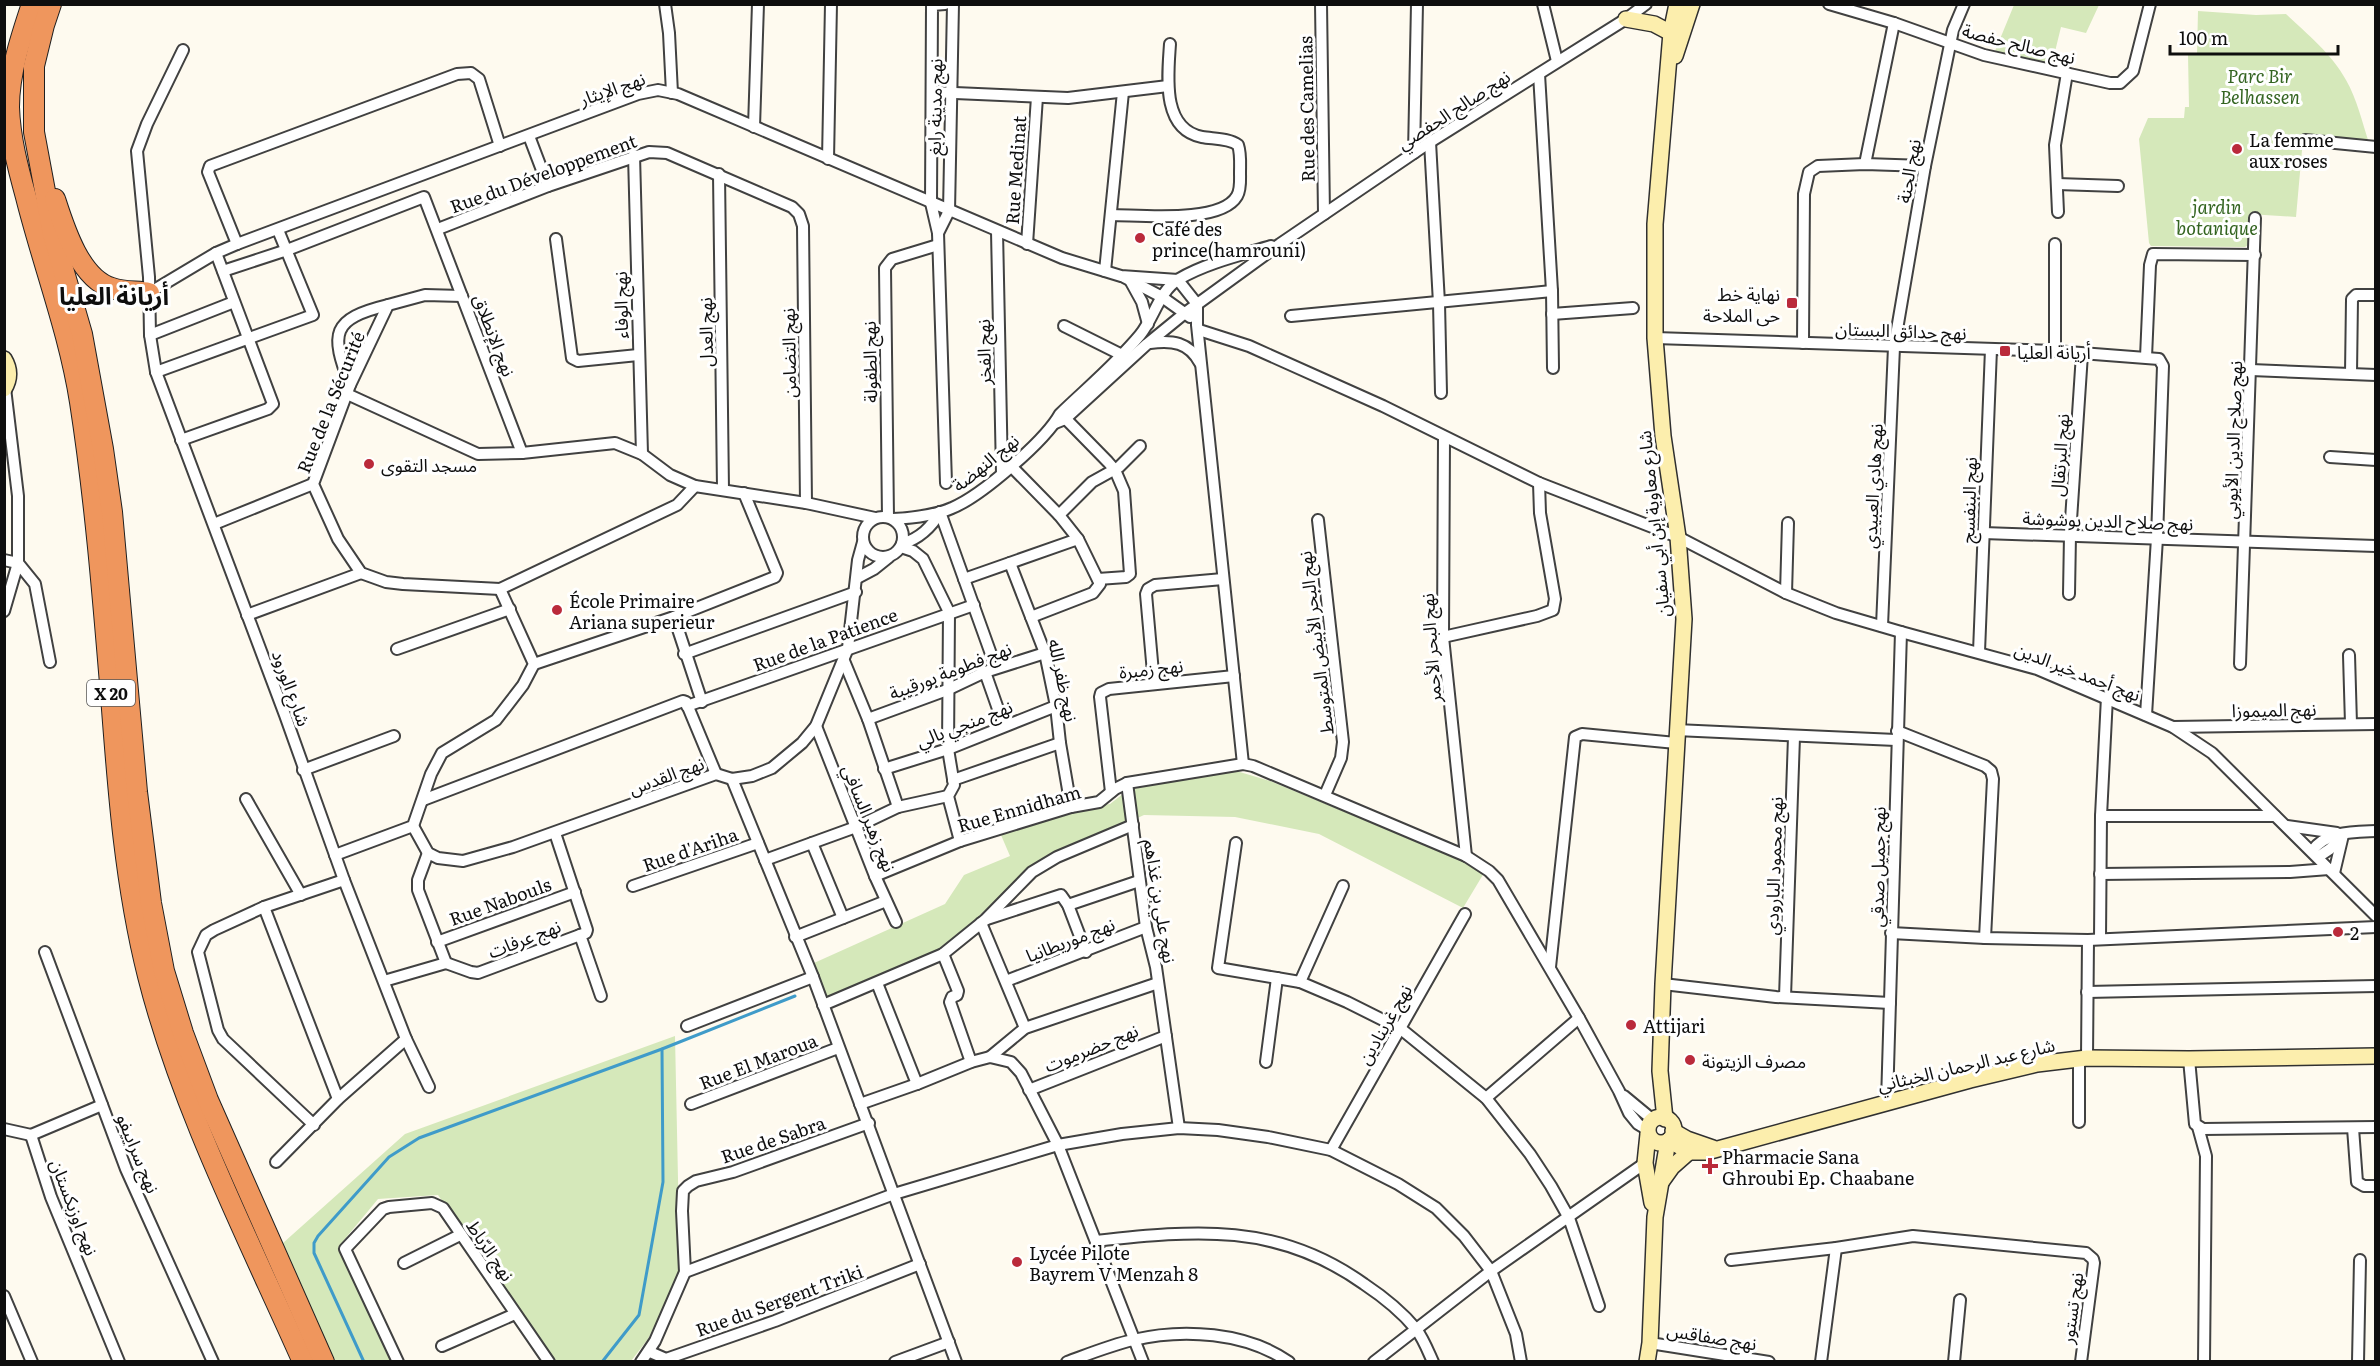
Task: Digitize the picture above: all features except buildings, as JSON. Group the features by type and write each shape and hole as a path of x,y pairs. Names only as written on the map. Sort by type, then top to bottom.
{"highway":[{"path":"9,106 12,36 19,4"},
{"name":"X 20","path":"32,4 18,49 9,106 17,163 37,243 66,338 80,399 94,513 119,795 134,905 147,974 166,1038 191,1107 303,1362"},
{"name":"X 20","path":"51,4 34,66 32,94 34,132 48,214 82,334 103,449 112,512 137,792 151,903 164,971 183,1033 208,1100 324,1362"},
{"path":"34,132 56,203 74,247 86,268 94,278 110,288 149,293"},
{"path":"4,169 37,243"}],"main road":[{"name":"شارع معاوية إبن أبي سفيان","path":"1647,1362 1650,1343 1655,1217 1659,1186 1660,1129 1654,1095 1660,1071 1684,619 1678,537 1663,436 1655,338 1655,224 1659,152 1671,33 1677,4"},
{"name":"شارع معاوية إبن أبي سفيان","path":"1667,81 1692,4"},
{"path":"1626,19 1654,24 1671,33"},
{"path":"4,359 9,370 5,389"},
{"name":"شارع عبد الرحمان الخبثاني","path":"1689,1152 1707,1152 1887,1102 2037,1064 2083,1059 2376,1056"},
{"path":"1660,1129 1716,1149"},
{"path":"1659,1186 1672,1167 1689,1152 1660,1129"},
{"name":"شارع معاوية إبن أبي سفيان","path":"1655,1217 1645,1163 1660,1129"}],"street":[{"path":"665,4 672,93"},
{"path":"754,127 758,4"},
{"path":"828,159 831,4"},
{"path":"932,4 945,4"},
{"name":"نهج مدينة رابغ","path":"932,4 931,203 938,232"},
{"name":"نهج مدينة رابغ","path":"949,211 953,4"},
{"name":"Rue des Camelias","path":"1321,4 1324,214"},
{"path":"1414,153 1417,4"},
{"path":"1543,4 1557,61"},
{"name":"نهج صالح الحفصي","path":"1060,418 1185,313 1280,244 1430,142 1626,19 1646,4"},
{"name":"نهج صالح حفصة","path":"1829,4 1894,23 1984,55 2110,83 2120,83 2133,71 2150,4"},
{"name":"نهج الجنة","path":"1894,347 1925,166 1950,43 1964,4"},
{"path":"1866,164 1894,23"},
{"path":"1111,215 1202,214 1218,210 1237,198 1240,188 1238,145 1231,141 1200,137 1187,132 1175,118 1168,86 1170,44"},
{"name":"شارع الورود","path":"183,50 147,124 137,151 149,293 150,335 156,372 285,715 344,880 405,1039 429,1087"},
{"path":"237,244 208,172 210,167 333,120 457,74 471,73 481,83 500,146"},
{"path":"2058,212 2055,144 2067,73"},
{"path":"1539,74 1552,291 1553,368"},
{"path":"932,92 1068,98 1168,86"},
{"name":"نهج الإيثار","path":"149,293 216,253 237,244 638,94 658,90 672,93 754,127 1027,244 1062,258 1121,276"},
{"path":"1105,271 1123,92"},
{"name":"Rue Medinat","path":"1027,244 1036,97"},
{"path":"529,136 548,186"},
{"path":"2305,140 2376,147"},
{"path":"1430,142 1439,303 1441,393"},
{"name":"Rue du Développement","path":"438,229 548,186 634,155 650,152 667,153 792,207"},
{"name":"نهج الوفاء","path":"634,155 642,454"},
{"path":"1803,344 1806,181 1809,172 1818,166 1866,164 1925,166"},
{"name":"نهج العدل","path":"719,174 723,489"},
{"path":"2057,184 2118,186"},
{"name":"نهج الإنطلاق","path":"287,250 423,197 427,200 522,453"},
{"name":"نهج التضامن","path":"792,207 799,214 803,226 807,503"},
{"path":"946,483 938,232 949,211"},
{"name":"نهج صلاح الدين الأيوبي","path":"2240,664 2255,218"},
{"path":"156,372 313,315 278,230"},
{"name":"نهج الفخر","path":"997,231 1006,469"},
{"path":"556,239 572,358 578,361 638,355"},
{"name":"نهج الطفولة","path":"890,518 885,268 892,259 938,244"},
{"name":"نهج صالح الحفصي","path":"1060,418 1122,355 1148,324 1162,297 1178,280 1203,269 1280,244"},
{"path":"2055,244 2055,351"},
{"path":"223,271 287,250"},
{"path":"181,440 271,407 272,399 216,253"},
{"path":"2146,715 2157,538 2163,366 2159,359 2146,357 2150,265 2153,254 2255,255"},
{"path":"1121,276 1178,280 1197,304 1243,764 1325,795 1466,856 1489,871 1498,880 1550,967 1619,1091 1660,1129"},
{"path":"1121,276 1162,297 1185,313 1198,327"},
{"path":"1131,282 1142,302 1148,324"},
{"path":"1291,316 1552,291"},
{"path":"2351,374 2352,299 2356,295 2376,295"},
{"path":"462,296 424,296 353,315 345,322 339,333 338,354 349,389 471,453 484,455 522,453 610,442 620,444 642,454 663,471 695,486 807,503 875,518 890,518 903,530 902,546"},
{"path":"150,335 234,302"},
{"name":"Rue de la Sécurité","path":"361,573 338,539 313,484 349,389 388,305"},
{"path":"1552,314 1633,308"},
{"path":"1064,326 1122,355"},
{"name":"نهج أحمد خير الدين","path":"1198,327 1249,346 1383,406 1539,483 1678,537 1786,593 1836,613 2037,669 2173,727 2212,753 2376,916"},
{"name":"نهج حدائق البستان","path":"1655,338 2055,351 2146,357"},
{"path":"1147,344 1163,341 1179,343 1196,355 1202,369"},
{"name":"نهج هادي العبيدي","path":"1882,626 1894,347"},
{"name":"نهج البنفسج","path":"1979,652 1991,349"},
{"name":"نهج البرتقال","path":"2068,594 2082,354"},
{"path":"2251,370 2376,375"},
{"path":"4,611 18,563 18,496 5,389"},
{"path":"1060,418 1115,470 1125,498 1130,574 1126,577 1098,579"},
{"name":"نهج النهضة","path":"890,518 917,517 940,512 972,497 1006,469 1060,418"},
{"name":"نهج البحر الأحمر","path":"1444,438 1443,637 1466,856"},
{"path":"1059,515 1092,482 1115,470 1140,446"},
{"path":"2330,457 2376,460"},
{"path":"1006,469 1059,515 1078,539 1098,579 1099,588 1093,593 1031,617"},
{"path":"1443,637 1537,616 1553,610 1555,599 1540,513 1539,483"},
{"path":"214,524 313,484"},
{"path":"247,615 361,573 386,582 403,584 500,589 677,505 695,486"},
{"path":"335,855 413,826 431,774 442,753 496,720 523,685 534,664 674,617 776,577 777,573 744,493"},
{"path":"857,578 874,569 902,546 921,536 940,512"},
{"path":"940,512 996,668"},
{"path":"875,518 865,528 863,542 873,555 889,557"},
{"name":"نهج البحر الأبيض المتوسط","path":"1318,520 1343,742 1341,758 1325,795"},
{"path":"1786,593 1788,524"},
{"name":"نهج صلاح الدين بوشوشة","path":"1983,532 2376,546"},
{"path":"964,579 1078,539"},
{"name":"نهج القدس","path":"428,853 438,858 462,861 555,833 716,774 732,779 752,776 772,768 802,743 816,726 844,661 856,592 858,560 863,542"},
{"path":"765,860 856,827 898,807 948,796 952,790 953,780 948,748 947,690 949,612 923,559 902,546"},
{"path":"4,560 18,563 30,576 38,593 50,662"},
{"name":"نهج ظفر الله","path":"1010,563 1045,653 1056,706 1071,807"},
{"path":"1154,684 1146,594 1148,589 1155,585 1223,579"},
{"path":"500,589 534,664"},
{"path":"684,654 856,592"},
{"name":"Rue de la Patience","path":"423,800 681,701 687,706 702,702 974,604"},
{"path":"397,649 510,609"},
{"path":"674,617 684,654 702,702"},
{"name":"نهج جميل صدقي","path":"1887,1102 1896,735 1901,632"},
{"name":"نهج فطومة بورقيبة","path":"868,719 947,690 985,672 1045,653"},
{"path":"2349,655 2351,724"},
{"path":"844,661 868,719 898,807"},
{"path":"985,672 1004,726"},
{"name":"نهج زمبرة","path":"1111,792 1101,693 1109,689 1234,676"},
{"path":"2100,938 2101,816 2107,697"},
{"path":"687,706 716,774"},
{"name":"نهج منجي بالي","path":"884,769 948,748 1056,706"},
{"name":"نهج الميموزا","path":"2173,727 2376,724"},
{"name":"نهج زهير السافي","path":"816,726 875,876 896,922"},
{"path":"1550,967 1575,737 1582,734 1676,737 1896,735 1985,766 1991,771 1994,779 1985,938"},
{"path":"303,770 394,736"},
{"name":"نهج محمود البارودي","path":"1785,997 1794,736"},
{"path":"953,780 1060,743"},
{"name":"Rue Ennidham","path":"875,876 960,841 1071,807 1099,802 1127,783 1243,764"},
{"path":"732,779 813,977 957,1362"},
{"path":"1127,783 1133,825"},
{"path":"948,796 960,841"},
{"path":"246,799 301,895"},
{"path":"2101,816 2275,816"},
{"name":"نهج علي بن غذاهم","path":"823,1005 944,954 983,921 1032,872 1058,857 1133,825 1139,881 1158,983 1179,1128"},
{"path":"384,981 446,963 418,890 418,880 428,853 413,826"},
{"path":"2287,826 2343,835 2352,832 2376,831"},
{"path":"555,833 587,930 586,933 580,935 601,996"},
{"path":"2100,874 2331,871 2343,835"},
{"path":"2315,854 2330,849 2343,835"},
{"name":"Rue d'Ariha","path":"633,886 758,843"},
{"path":"812,843 843,918"},
{"path":"1236,843 1218,968 1300,982 1347,1002 1401,1029 1486,1098 1530,1154 1569,1218 1599,1306"},
{"path":"314,1125 223,1039 218,1030 198,952 206,935 264,907 344,880"},
{"path":"1068,905 1139,881"},
{"path":"1300,982 1343,886"},
{"name":"Rue Nabouls","path":"437,942 574,892"},
{"path":"1025,1028 983,921 1060,895 1068,905 1086,952"},
{"path":"795,937 886,901"},
{"path":"264,907 339,1099"},
{"name":"نهج غرينادين","path":"1331,1150 1466,914"},
{"name":"نهج موريطانيا","path":"1006,981 1146,927"},
{"path":"1892,933 2088,940 2376,927"},
{"name":"نهج عرفات","path":"446,963 478,973 580,935"},
{"path":"2079,1122 2088,940"},
{"name":"نهج سراييفو","path":"45,952 126,1169 213,1362"},
{"path":"944,954 958,991 950,1002 970,1062"},
{"path":"687,1026 813,977"},
{"path":"1266,1062 1276,978"},
{"path":"877,983 917,1084"},
{"path":"860,1104 970,1062 990,1057 1025,1028 1158,983"},
{"path":"1663,984 1785,997 1890,1003"},
{"path":"2087,992 2376,986"},
{"path":"1486,1098 1579,1018"},
{"name":"نهج حضرموت","path":"1029,1090 1166,1036"},
{"path":"276,1162 339,1099 405,1039"},
{"name":"Rue El Maroua","path":"691,1104 838,1048"},
{"path":"990,1057 1011,1062 1021,1073 1058,1145 1143,1362"},
{"path":"2189,1059 2195,1124 2198,1127 2206,1156 2204,1362"},
{"path":"4,1129 31,1135 102,1106"},
{"name":"Rue de Sabra","path":"685,1272 682,1211 683,1191 688,1186 696,1181 733,1172 869,1123"},
{"path":"2198,1127 2214,1130 2376,1127"},
{"path":"641,1362 650,1352 685,1272 894,1194 1058,1145 1122,1134 1179,1128 1268,1137 1331,1150 1436,1208 1458,1230 1491,1271 1516,1334 1521,1362"},
{"path":"2353,1128 2357,1182 2364,1186 2376,1186"},
{"path":"2206,1156 2214,1130"},
{"name":"نهج اوزبكستان","path":"31,1135 51,1197 119,1362"},
{"path":"1374,1362 1491,1271 1645,1163"},
{"name":"نهج الرّباط","path":"398,1362 345,1252 347,1245 383,1209 439,1204 549,1362"},
{"path":"1096,1241 1183,1232 1240,1235 1273,1240 1323,1258 1346,1270 1379,1294 1417,1330 1433,1362"},
{"path":"404,1263 460,1235"},
{"name":"نهج تستور","path":"1836,1248 1894,1239 1929,1237 2075,1250 2086,1253 2093,1259 2081,1362"},
{"path":"1731,1260 1836,1248 1821,1362"},
{"path":"2358,1362 2360,1260"},
{"name":"Rue du Sergent Triki","path":"650,1352 666,1359 774,1321 920,1264"},
{"path":"4,1296 32,1362"},
{"path":"1954,1362 1960,1300"},
{"path":"442,1346 515,1314"},
{"path":"1067,1362 1134,1339 1204,1334 1243,1340 1276,1353 1289,1362"},
{"path":"894,1362 949,1342"},
{"name":"نهج صفاقس","path":"1650,1343 1701,1356 1769,1362"}],"green space":[{"path":"2014,5 2099,5 2086,33 2061,27 2051,68 1993,56"},
{"name":"Parc Bir Belhassen","path":"2198,11 2256,15 2286,14 2319,45 2346,80 2369,143 2303,139 2296,217 2249,214 2248,245 2245,247 2151,246 2149,243 2139,139 2148,118 2184,118 2185,107 2189,107 2188,55 2197,55"},
{"path":"1233,770 1270,781 1464,861 1484,873 1463,908 1319,834 1235,817 1144,815 1029,867 976,919 932,954 827,998 814,963 945,904 964,875 1010,856 1001,835 1071,810 1110,804 1128,790"},
{"path":"675,1036 680,1274 648,1339 631,1361 554,1361 438,1195 378,1199 339,1246 391,1361 335,1361 283,1243 405,1134"}],"waterway":[{"path":"364,1362 314,1253 314,1243 389,1157 419,1138 662,1049 795,996"},
{"path":"602,1362 639,1315 663,1182 662,1049"}],"place":[{"name":"La femme aux roses","path":"2237,149"},
{"name":"Café des prince(hamrouni)","path":"1140,238"},
{"name":"نهاية خط حى الملاحة","path":"1792,303"},
{"name":"أريانة العليا","path":"2005,351"},
{"name":"مسجد التقوى","path":"369,464"},
{"name":"École Primaire Ariana superieur","path":"557,610"},
{"name":"2","path":"2338,932"},
{"name":"Attijari","path":"1631,1025"},
{"name":"مصرف الزيتونة","path":"1690,1060"},
{"name":"Pharmacie Sana Ghroubi Ep. Chaabane","path":"1710,1166"},
{"name":"Lycée Pilote Bayrem V Menzah 8","path":"1017,1262"}],"district":[{"name":"أريانة العليا","path":"114,294"}],"park label":[{"name":"jardin botanique","path":"2217,216"}]}
